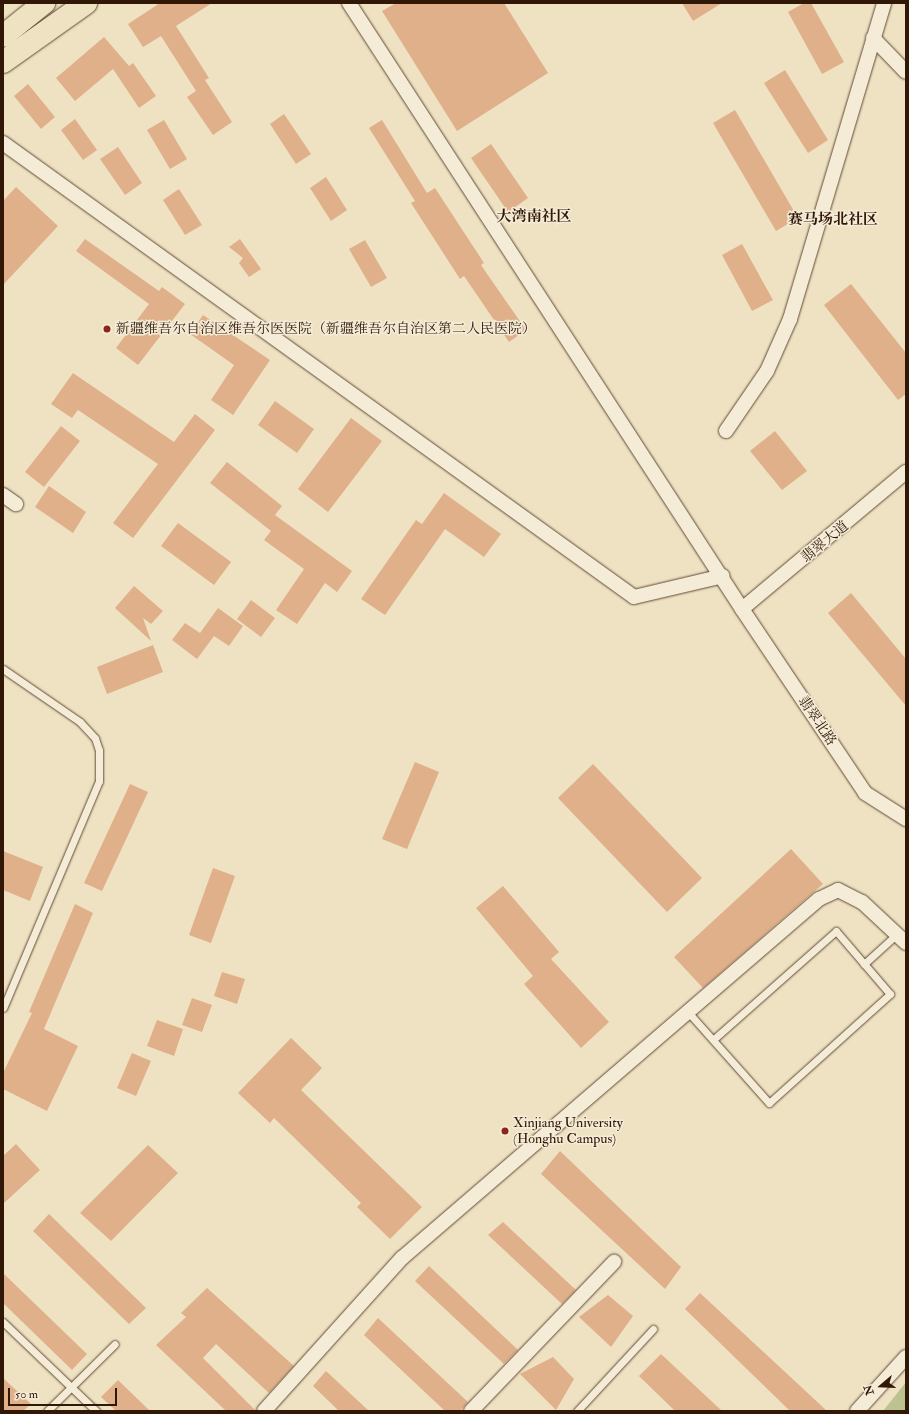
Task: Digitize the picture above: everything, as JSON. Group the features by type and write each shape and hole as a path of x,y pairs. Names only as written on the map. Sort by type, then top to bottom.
{"main road":[{"path":"3,36 44,3"},
{"path":"3,62 86,3"}],"street":[{"name":"翡翠北路","path":"349,3 723,576 742,609 865,793 906,819"},
{"path":"726,431 767,371 790,319 884,3"},
{"path":"873,38 906,72"},
{"path":"3,143 634,597 723,576"},
{"name":"翡翠大道","path":"742,609 906,472"},
{"path":"3,495 16,504"},
{"path":"264,1411 402,1258 819,899 838,890 862,902 901,938"},
{"path":"471,1411 614,1262"},
{"path":"857,1411 906,1357"}],"lane":[{"path":"3,669 80,722 95,738 99,750 99,781 3,1008"},
{"path":"688,1012 713,1040 770,1103 890,994 836,931 713,1040"},
{"path":"864,964 901,938"},
{"path":"3,1322 96,1411"},
{"path":"577,1411 654,1329"},
{"path":"47,1411 116,1344"}],"green space":[{"path":"906,1382 906,1411 883,1411"}],"building":[{"path":"160,3 212,3 176,26 209,78 205,80 232,122 213,135 187,97 196,91 161,36 143,47 128,24"},
{"path":"396,3 504,3 548,73 457,131 382,11"},
{"path":"682,3 722,3 693,21"},
{"path":"804,3 811,3 844,62 822,74 788,12"},
{"path":"104,37 129,66 133,63 156,96 139,108 113,69 75,101 56,78"},
{"path":"785,70 828,140 808,153 764,83"},
{"path":"28,84 55,117 41,129 14,96"},
{"path":"735,110 798,218 776,231 713,123"},
{"path":"284,114 311,154 296,164 270,124"},
{"path":"75,119 97,150 83,160 61,130"},
{"path":"164,120 187,159 170,169 147,130"},
{"path":"382,120 427,193 435,188 484,263 481,265 526,330 509,342 464,276 460,279 411,203 415,201 369,128"},
{"path":"491,144 528,198 508,212 471,158"},
{"path":"118,147 142,183 125,195 100,159"},
{"path":"326,177 347,210 331,221 310,188"},
{"path":"16,187 58,226 3,285 3,201"},
{"path":"179,189 202,225 185,235 163,200"},
{"path":"85,239 159,291 162,287 185,304 138,365 116,348 149,304 76,251"},
{"path":"240,239 261,269 249,277 239,263 243,258 229,247"},
{"path":"365,240 387,278 371,287 349,249"},
{"path":"742,244 773,300 752,311 722,255"},
{"path":"851,284 906,353 906,394 898,400 824,305"},
{"path":"203,315 270,360 233,415 211,400 234,365 190,334"},
{"path":"73,373 174,442 195,414 215,430 133,538 113,523 158,464 78,410 72,418 51,404"},
{"path":"275,401 314,429 297,453 258,425"},
{"path":"351,418 382,441 328,512 298,489"},
{"path":"61,426 80,441 44,487 25,472"},
{"path":"775,431 807,471 782,490 750,451"},
{"path":"227,462 282,506 275,515 352,571 337,592 325,583 297,624 276,610 304,569 264,540 271,531 210,483"},
{"path":"49,486 86,512 73,533 35,507"},
{"path":"444,493 501,534 484,557 445,529 385,615 361,599 416,520 422,524"},
{"path":"178,523 231,562 214,585 161,546"},
{"path":"134,586 163,611 151,624 143,618 151,641 115,608"},
{"path":"851,593 906,659 906,706 828,613"},
{"path":"251,600 275,618 261,637 237,619"},
{"path":"218,608 243,626 229,646 214,636 197,659 172,640 185,623 200,633"},
{"path":"153,645 163,672 107,694 97,667"},
{"path":"415,762 439,772 407,849 382,839"},
{"path":"593,764 702,878 667,912 558,798"},
{"path":"130,784 148,792 102,891 84,883"},
{"path":"791,849 823,884 703,988 674,957"},
{"path":"3,851 43,867 30,901 3,890"},
{"path":"213,868 235,876 211,943 189,935"},
{"path":"503,886 559,952 551,959 609,1022 581,1048 524,984 533,976 476,908"},
{"path":"75,904 93,913 44,1029 78,1046 47,1111 3,1089 3,1073 32,1013 29,1012"},
{"path":"222,972 245,979 237,1004 214,996"},
{"path":"192,998 212,1005 202,1032 182,1025"},
{"path":"157,1020 183,1029 174,1056 147,1046"},
{"path":"291,1038 322,1068 301,1090 422,1207 390,1239 357,1207 361,1203 274,1118 270,1123 238,1093"},
{"path":"132,1053 151,1061 136,1096 117,1088"},
{"path":"16,1144 40,1170 3,1204 3,1156"},
{"path":"148,1145 178,1173 111,1241 80,1213"},
{"path":"560,1151 681,1267 665,1289 541,1174"},
{"path":"49,1214 146,1308 129,1324 33,1231"},
{"path":"503,1222 576,1290 562,1304 488,1235"},
{"path":"429,1266 518,1350 504,1364 415,1281"},
{"path":"3,1273 87,1354 72,1370 3,1303"},
{"path":"207,1288 294,1366 269,1393 216,1344 203,1358 256,1411 226,1411 156,1345 186,1317 181,1313"},
{"path":"700,1293 827,1411 790,1411 685,1309"},
{"path":"608,1295 633,1316 611,1347 579,1317"},
{"path":"378,1318 468,1402 460,1411 445,1411 364,1335"},
{"path":"661,1354 722,1411 675,1411 639,1376"},
{"path":"553,1357 574,1379 556,1410 520,1374"},
{"path":"326,1371 369,1411 339,1411 313,1386"},
{"path":"3,1378 31,1404 23,1411 3,1411"},
{"path":"118,1380 150,1411 116,1411 101,1397"}],"place":[{"name":"新疆维吾尔自治区维吾尔医医院（新疆维吾尔自治区第二人民医院）","path":"107,329"},
{"name":"Xinjiang University (Honghu Campus)","path":"505,1131"}],"district":[{"name":"大湾南社区","path":"534,217"},
{"name":"赛马场北社区","path":"833,220"}]}
